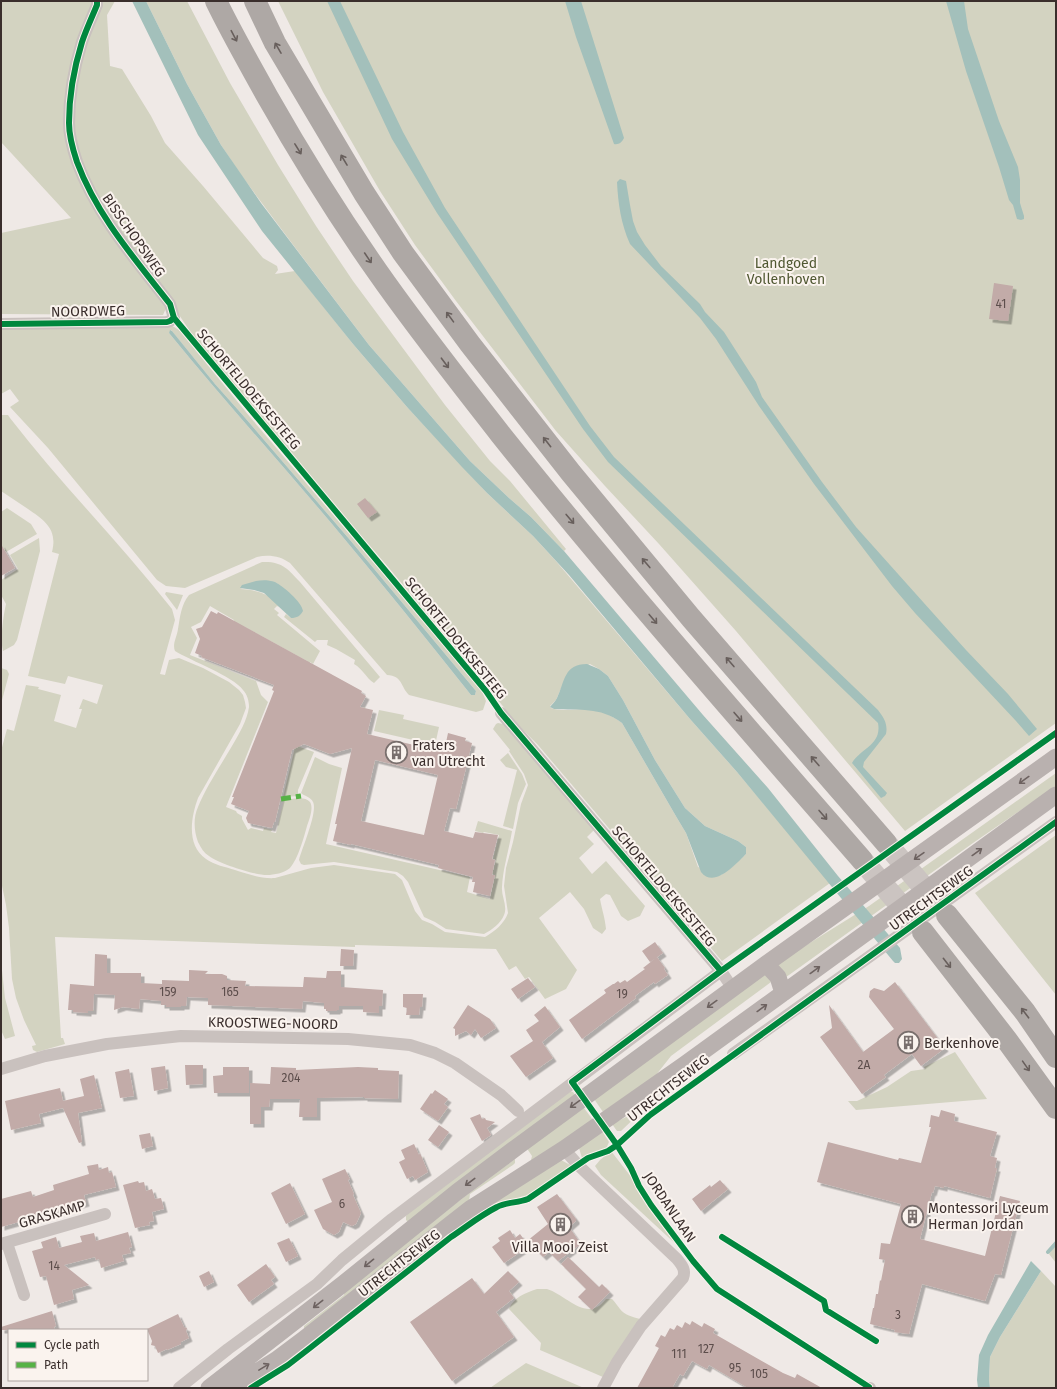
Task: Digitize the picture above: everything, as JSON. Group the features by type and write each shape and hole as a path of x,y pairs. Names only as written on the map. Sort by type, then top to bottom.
{"highway":[{"path":"216,1 289,135 334,208 378,273 446,365 545,489 664,632 862,860"},
{"path":"255,1 275,43 364,193 403,253 470,344 571,473 691,618 886,843"},
{"path":"947,915 1025,1012 1056,1057"},
{"path":"922,932 1006,1039 1056,1108"}],"main road":[{"name":"UTRECHTSEWEG","path":"209,1388 516,1147 766,964 1056,757"},
{"name":"UTRECHTSEWEG","path":"231,1388 276,1360 470,1209 564,1149 783,993 1056,795"},
{"path":"766,964 778,977 783,993"},
{"path":"516,1147 532,1169"},
{"path":"292,1324 304,1339"}],"street":[{"name":"BISSCHOPSWEG","path":"97,1 97,5 82,42 74,76 69,124 74,151 84,180 95,203 118,238 170,304 174,318"},
{"name":"NOORDWEG","path":"1,324 167,322 174,318"},
{"name":"SCHORTELDOEKSESTEEG","path":"501,713 721,971 733,989"},
{"name":"UTRECHTSEWEG","path":"733,1054 1056,822"},
{"path":"179,1388 228,1349 317,1284 342,1260 392,1218 721,971"},
{"name":"KROOSTWEG-NOORD","path":"1,1069 45,1056 107,1044 181,1036 348,1039 410,1045 435,1053 455,1063 501,1095 518,1111"},
{"name":"JORDANLAAN","path":"564,1149 601,1187 677,1259 684,1268 684,1273 679,1284 642,1326 617,1362 603,1388"},
{"name":"GRASKAMP","path":"24,1295 4,1244 105,1214"},
{"name":"UTRECHTSEWEG","path":"392,1218 404,1234"}],"green space":[{"path":"1,1 94,1 79,41 70,149 166,308 163,315 1,314 1,233 71,218 1,142"},
{"path":"102,1 115,1 107,15 110,66 122,69 151,116 165,143 263,258 277,266 278,270 275,274 295,271 353,344 407,407 487,493 533,536 555,560 830,883 722,961 538,745 520,727 389,568 293,458 197,342 164,292 120,235 83,171 72,123 77,71","holes":["590,664 608,676 623,700 655,760 685,808 705,826 738,841 746,847 746,854 721,875 698,867 686,833 622,723 601,711 586,709 564,710 551,708 550,706 556,700 566,677"]},
{"path":"146,1 187,1 230,83 278,165 316,226 353,281 445,405 490,461 510,481 566,549 564,551 531,517 470,461 369,345 241,175 221,145 187,84"},
{"name":"Landgoed Vollenhoven","path":"278,1 1056,1 1056,723 905,831 736,631 556,431 415,245 380,191 323,92","holes":["852,763 884,796 881,797"]},
{"path":"1,325 171,325 179,330 250,417 481,689 486,701 483,710 476,712 409,695 399,679 387,675 290,563 279,557 257,557 185,588 166,586 157,580 48,448 10,407 19,401 10,389 1,394","holes":["171,330 215,384 350,540 476,691 475,695 471,695 350,545 169,333"]},
{"path":"2,415 8,415 29,442 172,609 175,620 160,674 165,675 169,660 179,658 203,668 229,682 243,695 246,708 240,724 198,798 193,814 192,830 195,846 206,859 220,866 265,878 275,878 311,868 334,865 395,874 402,880 415,911 422,920 445,932 485,937 499,927 508,913 504,886 506,868 521,804 528,785 524,774 509,751 510,750 493,729 498,723 503,724 594,830 587,837 594,844 579,858 592,874 606,861 645,906 640,916 628,921 621,916 610,895 606,894 600,899 606,929 602,934 593,928 584,909 570,892 539,918 577,970 566,989 545,999 529,977 525,979 516,966 509,970 496,949 355,945 355,947 55,937 61,1038 63,1038 65,1044 37,1052 33,1050 32,1046 36,1045 24,1020 16,998 12,979 9,928 1,881 1,751 7,729 14,731 26,685 39,687 38,689 61,695 54,721 76,728 82,709 79,709 83,699 97,704 103,685 68,676 65,684 28,676 59,554 52,552 53,537 44,521 1,491"},
{"path":"7,508 31,524 37,534 6,552 1,545 1,512"},
{"path":"39,538 40,551 17,640 14,645 3,651 2,628 6,604 1,595 1,580 18,569 10,555"},
{"path":"262,562 280,564 292,573 380,677 374,683 360,668 354,664 355,660 327,645 328,640 317,640 315,642 284,617 286,614 291,618 278,584 274,582 260,583 240,589 262,593 267,595 275,602 279,607 277,606 274,609 279,613 277,615 320,651 313,664 310,662 309,664 307,661 245,627 233,623 234,620 210,606 201,622 191,627 197,638 190,655 256,681 261,695 268,702 226,807 236,811 242,816 248,830 251,828 263,831 264,828 272,830 271,832 276,833 284,800 297,798 304,799 310,802 311,805 310,817 293,864 285,871 267,875 261,875 229,866 214,859 204,852 198,842 195,824 196,811 209,784 242,727 248,712 249,702 243,690 230,679 182,655 175,651 174,648 181,611 189,595"},
{"path":"166,592 183,595 177,610 165,594"},
{"path":"1,668 7,670 9,674 1,704"},
{"path":"379,710 404,715 403,719 439,727 435,745 374,731"},
{"path":"296,743 300,744 300,747 314,752 298,790 299,796 283,797"},
{"path":"508,753 522,774 526,784 518,803 513,829 503,826 517,770 506,767 500,760"},
{"path":"315,757 329,764 342,768 326,844 470,877 467,892 490,899 495,875 492,874 496,860 493,859 499,835 475,831 478,821 512,831 503,880 502,890 505,912 503,918 493,928 484,934 446,929 424,917 408,882 397,872 334,862 301,864 299,860 312,822 314,807 312,800 301,793"},
{"path":"1056,773 1056,786 973,843 782,980 776,964 869,906"},
{"path":"1056,835 1056,995 975,893"},
{"path":"1,961 5,998 15,1036 5,1039 1,1030"},
{"path":"763,974 769,974 771,982 671,1056 656,1075 603,1112 592,1096"},
{"path":"955,1052 987,1099 856,1110 848,1101 857,1101 887,1087 911,1071 925,1069 924,1067"},
{"path":"570,1091 573,1092 577,1098 410,1224 406,1220 408,1213"},
{"path":"581,1104 593,1120 533,1161 531,1160 532,1156 526,1147"},
{"path":"646,1107 621,1131 617,1131 612,1124"},
{"path":"602,1131 609,1142 606,1149 582,1158 579,1148"},
{"path":"611,1151 687,1249 684,1251 680,1248 601,1175 595,1166"},
{"path":"515,1159 515,1163 513,1165 470,1194 469,1201 304,1329 304,1326 344,1295 345,1286"},
{"path":"561,1160 572,1166 527,1197 519,1200 494,1204 497,1199"},
{"path":"1056,1245 1056,1263 1049,1254"},
{"path":"1041,1271 1056,1287 1056,1388 990,1388 990,1357 1000,1337"},
{"path":"537,1289 547,1289 577,1306 584,1308 592,1309 599,1306 606,1299 612,1299 624,1313 640,1319 603,1377 540,1350 541,1343 509,1309 517,1298"},
{"path":"526,1363 584,1388 490,1388"}],"water":[{"path":"132,1 146,1 187,84 221,145 261,203 369,345 470,461 531,517 564,551 703,715 768,788 838,876 900,948 902,959 899,963 895,963 893,961 737,772 690,719 569,575 533,536 487,493 407,407 353,344 262,231 198,135"},
{"path":"327,1 340,1 403,132 445,208 590,426 614,457 878,710 884,718 886,724 886,734 864,762 863,767 887,793 885,796 881,798 852,763 874,741 877,736 878,723 608,462 583,429 437,213 392,139"},
{"path":"565,1 581,1 624,138 619,144 614,144 576,37"},
{"path":"946,1 964,1 968,29 999,121 1018,167 1020,180 1020,203 1024,219 1017,219 1013,205 1009,200 966,71"},
{"path":"620,179 626,181 633,221 637,232 645,245 661,266 700,304 705,312 724,332 756,382 762,397 856,527 966,650 1008,694 1037,729 1029,736 915,613 892,586 814,484 759,406 716,339 700,318 630,244 624,229 619,206 617,182"},
{"path":"170,330 350,540 476,691 475,695 471,695 350,545 169,333"},
{"path":"263,580 278,584 292,595 299,603 302,607 302,613 297,617 291,618 264,593 240,588 242,585"},
{"path":"587,664 599,669 608,676 623,700 655,760 685,808 705,826 738,841 746,847 746,854 731,869 712,878 706,877 701,872 686,833 622,723 605,714 589,710 554,709 550,707 557,698 566,675 570,670 579,665"},
{"path":"1031,1261 1041,1271 1000,1337 990,1357 990,1388 978,1388 977,1380 979,1355 988,1335"}],"building":[{"path":"994,283 1013,286 1008,321 989,319"},
{"path":"365,498 377,512 368,518 357,504"},
{"path":"1,544 15,568 1,576"},
{"name":"Fraters van Utrecht","path":"211,611 217,614 218,612 362,691 361,693 366,696 360,707 373,710 367,734 444,752 448,733 466,738 465,741 472,743 456,809 450,808 444,831 473,838 475,832 498,835 492,859 495,860 492,875 495,875 490,896 473,892 475,882 472,882 473,877 438,868 439,865 333,841 337,824 335,824 352,748 330,754 304,744 292,750 275,822 272,828 248,823 246,818 249,811 231,804 234,797 232,797 274,691 272,690 274,685 201,657 202,656 195,653 200,639 196,629 202,627","holes":["375,760 438,775 424,835 361,821"]},
{"path":"655,942 663,953 650,962 642,951"},
{"path":"341,949 354,950 353,966 340,966"},
{"path":"95,954 107,955 107,973 141,973 141,983 162,984 162,980 189,981 189,970 208,971 205,974 222,974 227,976 227,980 246,981 245,986 303,987 304,977 326,978 327,971 341,971 341,987 383,990 382,1006 379,1006 379,1013 363,1012 363,1006 339,1006 339,1010 337,1011 326,1011 326,1009 324,1009 324,1003 303,1001 302,1009 208,1005 208,998 187,997 186,1006 181,1007 166,1007 166,1005 161,1005 161,1001 140,999 139,1009 123,1007 114,1010 115,995 94,994 93,1011 88,1011 88,1013 73,1012 73,1010 68,1010 70,984 94,986"},
{"path":"657,957 668,975 655,984 654,982 635,996 636,998 582,1039 569,1020 606,993 604,990 618,981 620,983 625,980 627,982 645,969 643,968"},
{"path":"528,978 535,987 518,999 511,989"},
{"name":"Berkenhove","path":"895,982 945,1048 921,1066 912,1054 884,1075 886,1077 862,1094 820,1037 832,1028 829,1005 863,1052 894,1029 869,997 870,991 874,988 884,991"},
{"path":"403,994 423,994 422,1007 420,1007 419,1015 406,1015 407,1008 403,1007"},
{"path":"468,1005 490,1019 496,1028 481,1038 475,1029 471,1035 466,1031 455,1036 455,1029 453,1028"},
{"path":"545,1006 560,1027 542,1042 553,1058 526,1077 510,1056 533,1041 526,1030 539,1021 534,1015"},
{"path":"185,1065 203,1065 203,1084 186,1085"},
{"path":"165,1066 168,1088 154,1091 151,1068"},
{"path":"223,1067 249,1067 249,1093 214,1093 213,1076 223,1075"},
{"path":"271,1067 296,1068 296,1070 358,1067 399,1071 398,1099 364,1097 317,1098 317,1117 299,1117 300,1099 270,1099 269,1107 261,1107 261,1124 250,1124 250,1083 270,1084"},
{"path":"129,1069 134,1096 120,1098 115,1072"},
{"path":"94,1075 102,1108 78,1113 82,1142 79,1143 63,1108 39,1114 41,1123 11,1130 5,1101 60,1088 63,1101 84,1096 80,1079"},
{"path":"435,1090 448,1099 444,1104 448,1107 438,1121 420,1109 431,1093 432,1094"},
{"name":"Montessori Lyceum Herman Jordan","path":"941,1110 955,1114 954,1121 997,1132 990,1156 997,1158 995,1168 997,1168 990,1198 944,1186 944,1188 935,1186 933,1193 932,1192 920,1239 985,1256 1000,1196 1020,1201 1001,1275 995,1274 985,1301 922,1284 909,1334 894,1332 895,1330 870,1324 885,1260 879,1259 881,1243 890,1244 901,1204 817,1182 828,1142 898,1160 899,1158 921,1163 931,1127 929,1127 931,1115 939,1117"},
{"path":"480,1114 482,1119 485,1118 486,1120 495,1122 487,1128 491,1135 482,1141 470,1118"},
{"path":"439,1125 449,1132 438,1147 428,1140"},
{"path":"150,1133 153,1146 142,1149 139,1135"},
{"path":"414,1144 419,1155 420,1153 428,1172 415,1180 413,1176 407,1179 399,1162 405,1159 401,1150"},
{"path":"98,1164 99,1170 108,1167 109,1173 112,1172 116,1187 84,1195 86,1203 1,1227 1,1199 31,1191 33,1197 54,1190 53,1185 89,1174 87,1166"},
{"path":"345,1169 350,1179 348,1180 354,1194 353,1195 361,1213 356,1224 352,1226 343,1222 339,1232 334,1235 323,1229 314,1210 332,1202 322,1179"},
{"path":"720,1180 728,1189 701,1211 692,1199 710,1185 711,1187"},
{"path":"138,1181 139,1183 144,1182 146,1191 152,1189 155,1199 161,1198 164,1209 152,1212 154,1221 149,1222 150,1225 135,1228 123,1185"},
{"path":"290,1183 305,1214 286,1224 271,1193"},
{"name":"Villa Mooi Zeist","path":"557,1194 576,1219 576,1221 569,1227 581,1244 558,1261 549,1252 543,1257 527,1241 548,1224 537,1207"},
{"path":"510,1230 515,1238 520,1234 529,1246 504,1263 492,1247 500,1241 498,1238"},
{"path":"128,1232 132,1247 129,1248 131,1253 122,1255 124,1261 101,1268 99,1259 96,1260 95,1257 64,1265 89,1285 72,1290 74,1299 54,1305 46,1276 40,1277 32,1251 43,1248 41,1242 56,1237 59,1248 82,1242 80,1236 94,1233 96,1241"},
{"path":"289,1238 298,1256 286,1262 277,1243"},
{"path":"568,1257 599,1287 602,1284 610,1292 592,1310 578,1297 586,1289 561,1264"},
{"path":"266,1264 275,1277 271,1280 274,1284 249,1302 237,1285"},
{"path":"209,1271 214,1282 204,1287 199,1276"},
{"path":"508,1271 519,1282 509,1291 514,1298 496,1312 514,1337 452,1381 410,1322 472,1278 484,1294"},
{"path":"52,1311 56,1326 54,1327 55,1329 8,1330 1,1330 1,1327"},
{"path":"178,1314 184,1327 187,1328 186,1331 189,1338 181,1342 181,1344 158,1353 155,1346 151,1345 152,1341 147,1329"},
{"path":"692,1321 702,1327 704,1323 715,1329 713,1333 783,1373 795,1378 797,1374 822,1388 748,1388 709,1365 707,1369 692,1361 683,1376 680,1374 672,1388 637,1388 659,1348 655,1346 661,1335 665,1337 670,1328 674,1330 677,1325 682,1328 685,1322 690,1325"}],"waterway":[{"path":"1048,1252 1056,1243"}],"tunnel":[{"path":"886,843 947,915"},
{"path":"862,860 923,932"}],"marked path":[{"path":"281,799 301,796"}],"cycle path":[{"path":"97,1 97,5 82,42 72,82 69,123 72,143 77,162 95,201 130,254 170,304 174,318"},
{"path":"174,318 486,691 501,713 721,971"},
{"path":"1,324 167,322 174,318"},
{"path":"869,1387 717,1289 693,1261 651,1205 617,1145 572,1082 721,971 1056,733"},
{"path":"251,1388 288,1365 451,1237 479,1217 501,1205 528,1199 588,1158 608,1151 617,1145 650,1115 1056,822"},
{"path":"722,1237 824,1301 826,1310 876,1341"}],"place":[{"name":"Fraters van Utrecht","path":"397,753"},
{"name":"Berkenhove","path":"908,1043"},
{"name":"Montessori Lyceum Herman Jordan","path":"912,1216"},
{"name":"Villa Mooi Zeist","path":"560,1225"}]}
